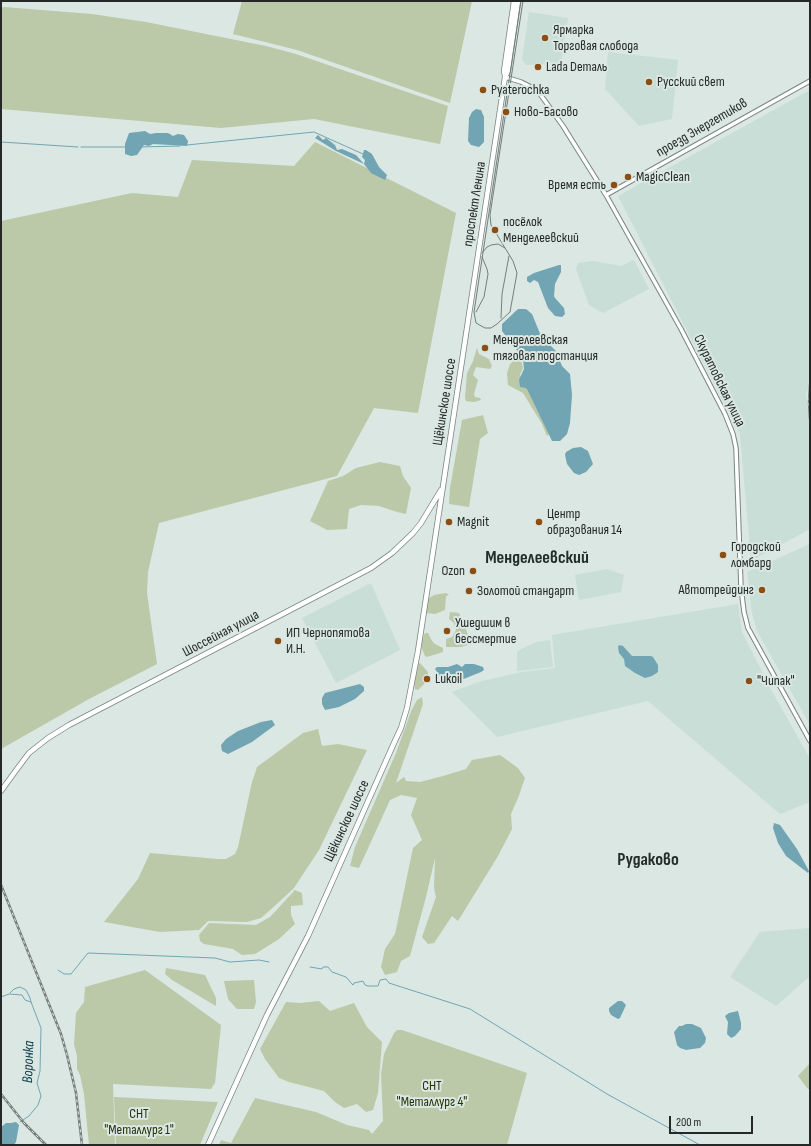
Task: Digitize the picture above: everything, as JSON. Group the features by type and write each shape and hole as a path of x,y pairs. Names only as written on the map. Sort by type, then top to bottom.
{"main road":[{"name":"проспект Ленина","path":"514,1 515,8"},
{"name":"проспект Ленина","path":"466,334 505,77 504,71 515,8 518,1"},
{"name":"Щёкинское шоссе","path":"208,1145 267,1015 308,936 401,728 413,681 466,334"},
{"name":"Шоссейная улица","path":"1,791 23,760 48,738 68,726 377,564 404,544 414,533 443,487"}],"street":[{"name":"Скуратовская улица","path":"505,77 528,85 540,94 563,126 606,195 681,329 716,396 733,434 736,448 742,592 744,612 748,628 810,740"},
{"name":"проезд Энергетиков","path":"606,195 810,81"}],"shaded area":[{"name":"Ярмарка Торговая слобода","path":"529,12 568,18 561,63 526,65 522,60"},
{"path":"608,52 678,60 672,119 639,126 605,89"},
{"path":"810,90 810,382 806,394 810,429 810,529 751,561 740,434 618,196"},
{"path":"634,260 649,289 603,313 589,305 576,269 578,263 593,261 621,266"},
{"path":"810,544 810,725 757,631 752,613 747,572"},
{"path":"607,569 624,575 621,592 579,600 575,575"},
{"path":"371,583 400,650 336,683 302,618"},
{"path":"738,604 742,632 772,691 810,759 810,802 780,814 648,701 497,737 452,692 478,682 522,672 555,668 552,635"},
{"path":"550,640 553,667 517,671 517,651 537,642"},
{"path":"810,928 810,976 776,1006 730,977 760,932"}],"green space":[{"path":"242,1 472,1 450,103 297,50 233,34"},
{"path":"1,8 92,14 146,22 266,46 296,54 448,106 440,144 314,119 221,128 1,109"},
{"path":"315,142 456,213 418,413 374,408 337,476 159,523 148,572 147,593 157,664 89,699 1,749 1,221 132,193 178,197 192,160 294,166"},
{"path":"477,348 479,354 489,359 492,366 490,369 476,367 473,375 478,380 474,394 475,397 480,398 481,400 474,402 466,401 467,373"},
{"path":"517,358 521,359 523,368 520,375 526,383 550,433 547,436 542,424 523,393 508,385 507,373 510,364"},
{"path":"483,415 488,433 480,439 469,507 449,504 450,488 462,420"},
{"path":"380,462 400,466 403,476 411,488 406,514 379,506 361,505 349,509 347,529 327,530 310,521 328,481 343,476 356,468"},
{"path":"446,593 449,595 446,596 445,610 435,614 427,613 427,600 434,595"},
{"path":"450,612 459,613 472,644 461,647 446,647 446,639 452,637 456,630 454,623 449,619"},
{"path":"425,633 428,633 435,644 443,648 443,652 427,657 425,656 422,649 422,641"},
{"path":"420,663 428,672 428,675 425,683 418,690 415,689 414,684 417,664"},
{"path":"422,697 423,704 396,783 404,777 406,781 420,782 443,776 466,769 472,760 500,755 518,768 525,778 511,814 512,829 498,856 458,921 452,916 434,943 428,944 422,937 436,897 434,888 435,858 410,956 401,961 397,972 385,975 381,967 385,949 395,934 413,848 422,840 411,815 417,798 401,795 390,800 359,868 350,866 355,847 396,753 412,709 417,700"},
{"path":"318,729 322,746 338,744 367,750 319,850 294,888 278,903 261,918 247,922 208,921 199,930 160,932 104,922 138,879 150,853 218,859 226,859 235,854 257,767 303,733"},
{"path":"295,890 302,893 303,905 291,906 291,915 295,924 279,939 255,954 242,955 233,949 204,944 200,941 199,935 209,923 256,925 270,917"},
{"path":"166,968 205,975 216,998 216,1006 172,980 165,974"},
{"path":"145,970 221,1025 215,1083 211,1089 113,1084 115,1145 89,1145 84,1094 80,1075 77,1069 77,1056 74,1044 76,1013 84,1002 85,987"},
{"path":"254,980 256,1002 254,1009 237,1009 228,999 224,981"},
{"path":"319,1001 330,1011 354,1003 367,1027 382,1042 378,1093 373,1110 366,1112 357,1104 344,1108 335,1102 324,1091 279,1078 265,1059 260,1049 286,1002 300,1003"},
{"name":"СНТ \"Металлург 4\"","path":"397,1030 402,1030 527,1073 507,1145 219,1145 221,1140 231,1143 255,1098 316,1112 347,1125 369,1130 372,1134 383,1121 381,1074 384,1054 394,1033"},
{"path":"810,1063 810,1090 798,1076"},
{"name":"СНТ \"Металлург 1\"","path":"114,1097 218,1102 200,1145 116,1145"}],"water":[{"path":"476,109 481,110 484,117 484,142 479,147 471,145 468,141 469,118 472,112"},
{"path":"145,131 150,134 168,133 173,136 178,134 184,135 188,141 187,146 153,144 149,146 144,145 137,155 131,156 125,154 125,144 129,133"},
{"path":"318,135 323,140 326,138 335,145 337,150 342,149 356,155 364,164 336,151 315,138"},
{"path":"364,150 366,150 372,154 379,167 387,175 385,180 371,173 364,164 365,160 362,157"},
{"path":"561,265 561,272 555,284 554,296 564,308 565,314 562,317 555,316 548,308 538,282 534,280 530,283 527,281 527,277 534,273"},
{"path":"518,309 526,309 532,314 541,336 556,351 562,366 570,374 572,395 570,423 567,434 560,441 552,441 528,391 526,388 520,387 519,380 524,369 523,358 502,331 502,324"},
{"path":"581,447 588,451 593,464 586,472 579,475 574,473 567,464 565,455 566,452 573,448"},
{"path":"619,645 623,646 632,656 653,657 658,665 658,672 645,678 635,673 625,666 624,659 619,653"},
{"path":"457,664 462,667 465,664 474,664 483,667 484,670 456,682 447,683 444,682 435,669 437,667 448,667"},
{"path":"360,684 364,687 364,691 355,699 339,707 325,710 322,704 322,698 325,693"},
{"path":"272,720 275,725 252,742 228,754 222,751 221,745 226,739 238,731 261,722"},
{"path":"774,823 780,825 797,849 809,871 808,873 786,856 778,843 773,828"},
{"path":"618,1001 622,1001 626,1005 620,1018 618,1019 611,1015 609,1008"},
{"path":"738,1011 741,1029 731,1038 727,1034 728,1022 725,1016 729,1013"},
{"path":"692,1024 701,1028 706,1038 705,1043 700,1048 686,1050 677,1045 674,1032 679,1026"},
{"path":"16,1122 19,1125 16,1142 14,1145 1,1145 1,1127 6,1123"}],"waterway":[{"path":"187,145 314,132 363,154"},
{"path":"1,142 78,147"},
{"path":"141,147 180,146"},
{"path":"81,147 126,147"},
{"path":"58,970 64,974 71,974 88,953 215,958 230,962 259,960 269,962"},
{"path":"310,967 322,969 323,967 328,967 332,972 346,977 353,985 354,983 363,981 365,985 378,986 380,980 386,979 389,983 470,1009 607,1094 700,1145"},
{"path":"10,993 14,989 20,987 26,990 31,1002"},
{"name":"Воронка","path":"1,997 9,994 22,995 25,1000 31,1002 41,1028 40,1071 37,1083 41,1096 38,1105 29,1116 20,1122"}],"tram line":[{"path":"521,1 474,312 476,323 485,328 491,328 510,312 517,273 513,261 491,225 490,215 523,1"},
{"path":"482,253 491,245 498,244 505,248"},
{"path":"501,318 502,294 509,256"},
{"path":"476,312 484,297 488,274 482,257"}],"railway":[{"path":"810,385 810,419"},
{"path":"1,885 61,1034 76,1093 82,1145"},
{"path":"1,1094 24,1123 46,1145"}],"place":[{"name":"Ярмарка Торговая слобода","path":"545,38"},
{"name":"Lada Dеталь","path":"538,67"},
{"name":"Русский свет","path":"649,82"},
{"name":"Pyaterochka","path":"483,90"},
{"name":"Ново-Басово","path":"506,112"},
{"name":"MagicClean","path":"628,177"},
{"name":"Время есть","path":"614,185"},
{"name":"посёлок Менделеевский","path":"495,230"},
{"name":"Менделеевская тяговая подстанция","path":"485,348"},
{"name":"Magnit","path":"449,522"},
{"name":"Центр образования 14","path":"539,522"},
{"name":"Городской ломбард","path":"723,555"},
{"name":"Ozon","path":"473,571"},
{"name":"Автотрейдинг","path":"762,590"},
{"name":"Золотой стандарт","path":"469,591"},
{"name":"Ушедшим в бессмертие","path":"447,631"},
{"name":"ИП Чернопятова И.Н.","path":"278,641"},
{"name":"Lukoil","path":"427,679"},
{"name":"\"Чипак\"","path":"749,681"}],"district":[{"name":"Менделеевский","path":"537,558"},
{"name":"Рудаково","path":"648,860"}]}
